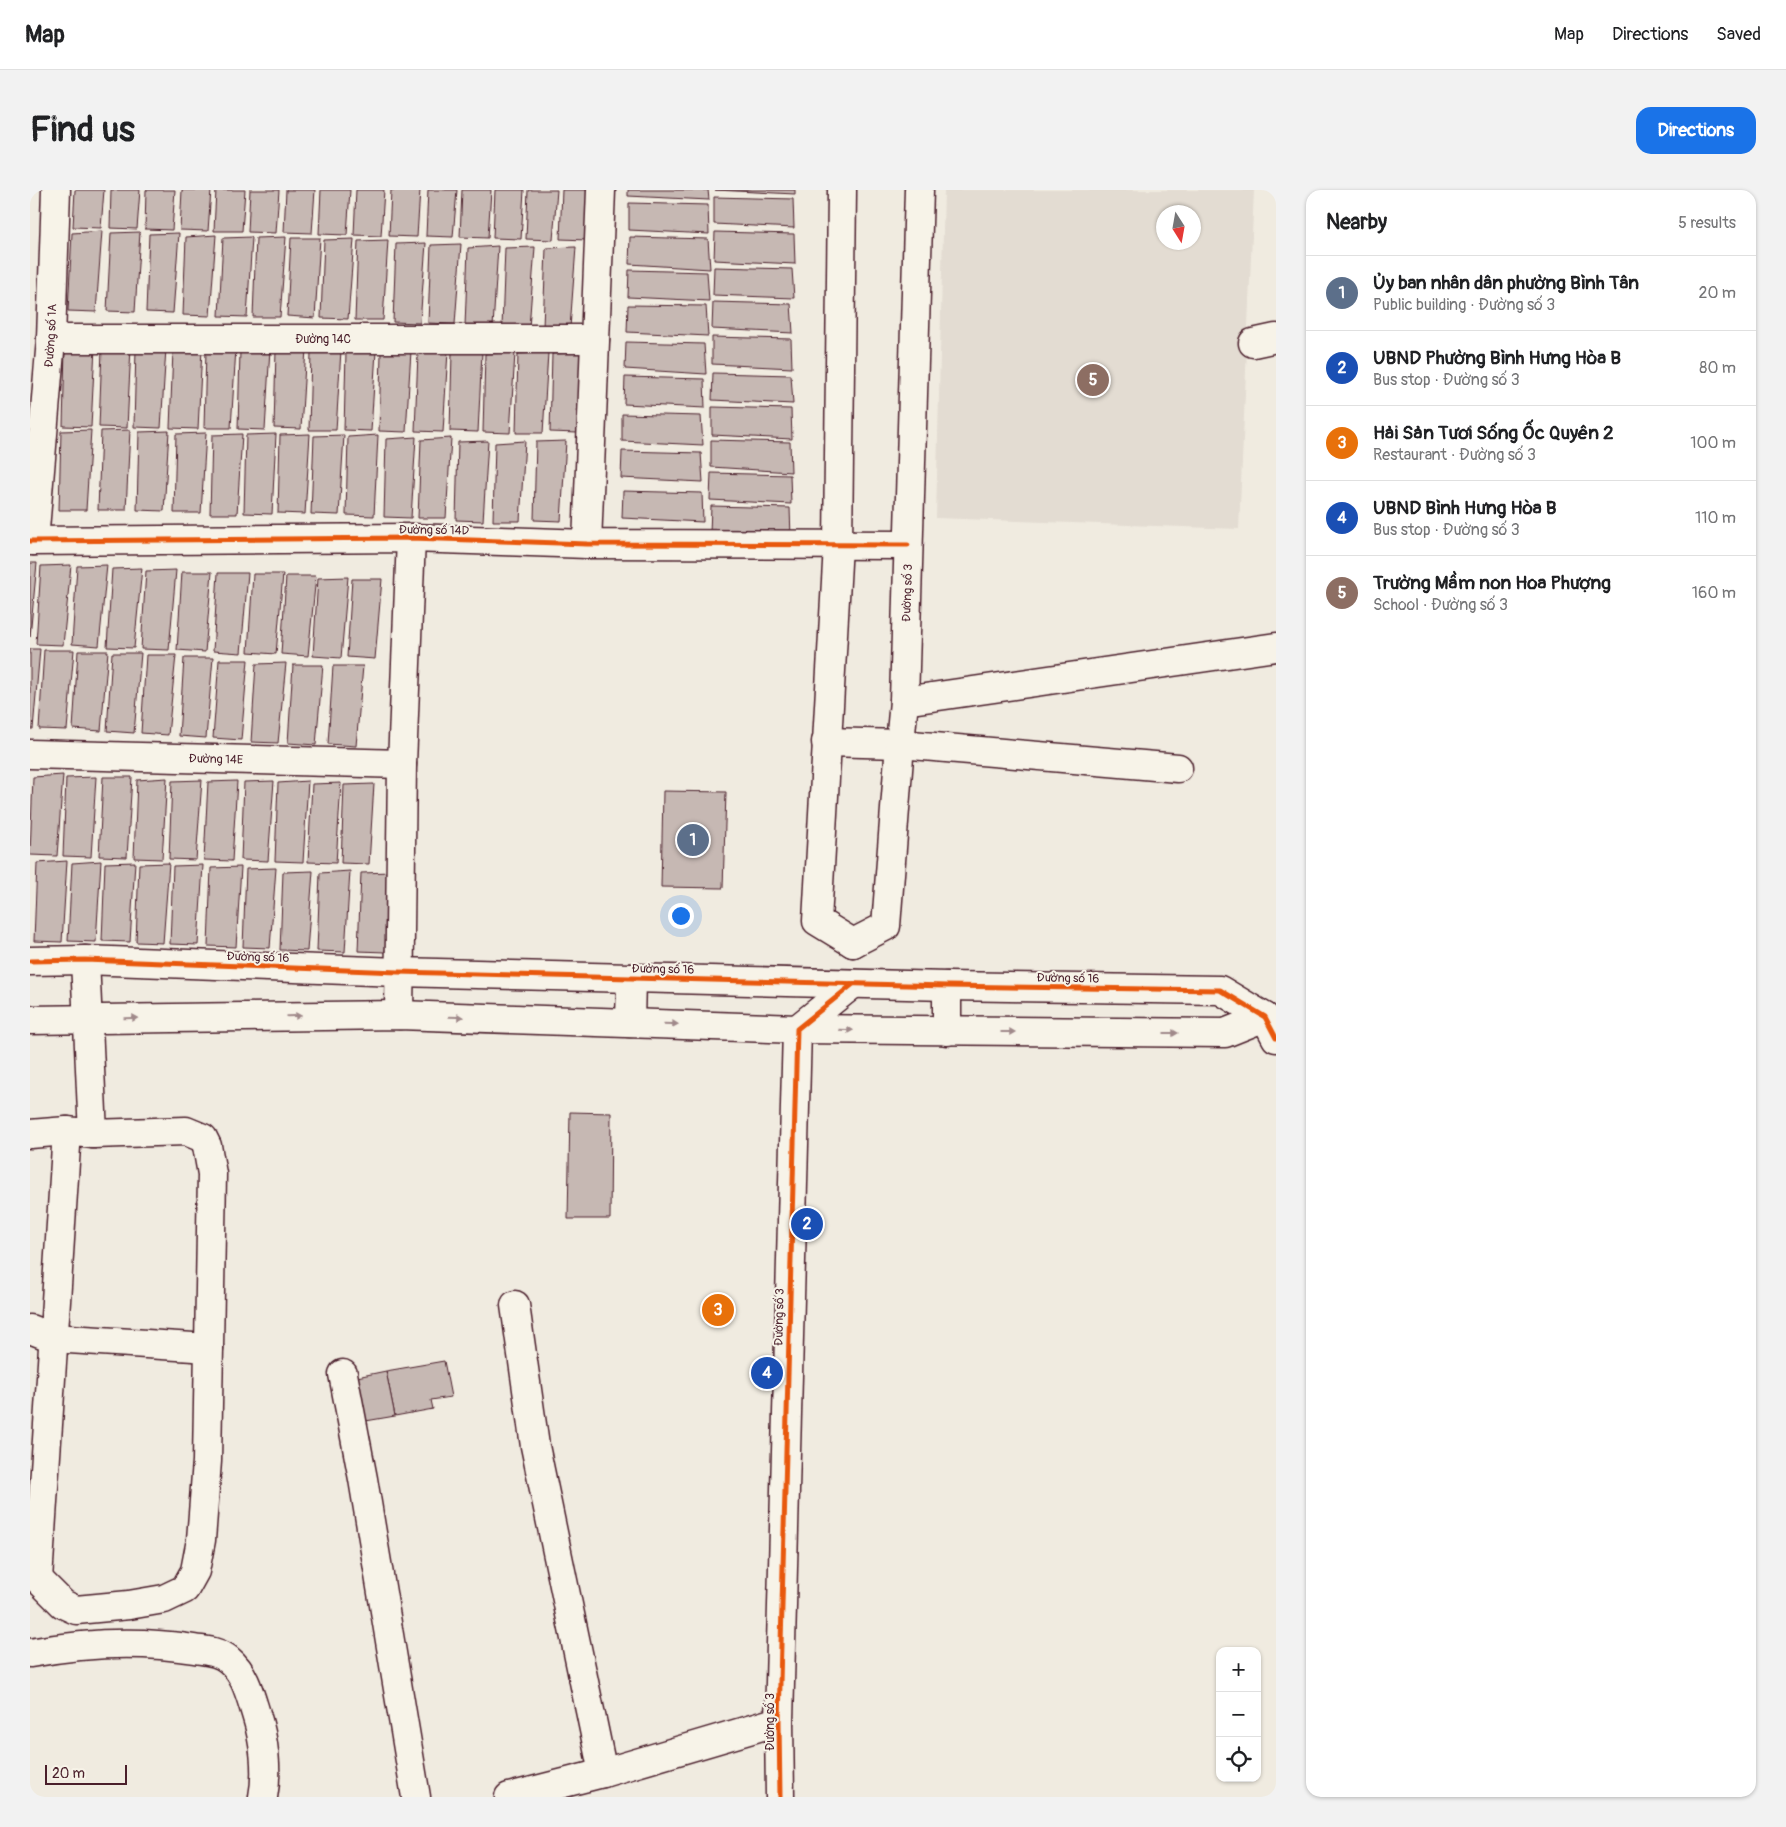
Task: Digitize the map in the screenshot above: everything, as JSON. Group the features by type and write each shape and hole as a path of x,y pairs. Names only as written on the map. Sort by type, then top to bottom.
{"street":[{"name":"Đường số 1A","path":"32,541 51,339 56,190"},
{"path":"587,544 601,190"},
{"path":"797,1029 853,984 853,943 817,921 838,545 842,190"},
{"name":"Đường số 3","path":"853,943 886,926 904,701 919,190"},
{"name":"Đường 14C","path":"51,339 595,340"},
{"path":"398,1015 402,764 411,538"},
{"name":"Đường số 14D","path":"32,541 411,538 587,544 908,545"},
{"path":"904,701 1276,647"},
{"path":"826,742 900,744 1178,768"},
{"name":"Đường 14E","path":"30,754 402,764"},
{"path":"30,1134 80,1133 186,1131 203,1138 207,1146 212,1174 210,1348 207,1461 201,1540 195,1571 185,1589 164,1599 129,1605 76,1610 63,1604 34,1577 42,1333 80,1133 88,1018 85,960"},
{"name":"Đường số 16","path":"30,961 85,960 398,972 853,984 1220,990 1270,1027"},
{"path":"630,1023 631,978"},
{"path":"947,986 947,1031"},
{"name":"Đường số 16","path":"30,1020 398,1015 797,1029 1225,1034 1270,1027"},
{"name":"Đường số 3","path":"780,1797 779,1721 797,1029"},
{"path":"515,1305 535,1446 603,1772"},
{"path":"42,1333 210,1348"},
{"path":"343,1374 363,1479 416,1797"},
{"path":"30,1653 114,1643 176,1646 220,1653 230,1660 243,1676 259,1723 264,1750 265,1788 263,1797"},
{"path":"509,1797 779,1721"}],"shaded area":[{"path":"944,190 1254,190 1239,529 936,518"}],"building":[{"path":"75,190 104,190 101,228 73,227"},
{"path":"111,190 140,190 137,229 110,228"},
{"path":"146,190 175,190 172,230 145,229"},
{"path":"182,190 211,190 208,231 180,230"},
{"path":"216,190 245,190 242,231 214,231"},
{"path":"250,190 279,190 276,233 248,232"},
{"path":"286,190 315,190 312,233 284,232"},
{"path":"321,190 350,190 347,235 319,234"},
{"path":"356,190 384,190 381,236 354,235"},
{"path":"391,190 420,190 417,237 389,236"},
{"path":"428,190 457,190 453,237 426,236"},
{"path":"462,190 491,190 488,238 460,237"},
{"path":"495,190 524,190 521,239 493,238"},
{"path":"528,190 557,190 553,240 526,239"},
{"path":"562,190 591,190 587,240 560,239"},
{"path":"628,190 708,190 709,200 628,196"},
{"path":"715,190 795,190 795,194"},
{"path":"714,197 793,199 794,228 714,224"},
{"path":"629,203 708,205 709,234 629,230"},
{"path":"102,231 96,312 68,311 72,233"},
{"path":"140,232 135,312 107,311 111,233"},
{"path":"715,232 794,234 795,264 714,260"},
{"path":"179,233 173,313 146,312 149,234"},
{"path":"216,235 210,316 183,315 186,237"},
{"path":"252,237 247,317 219,316 223,238"},
{"path":"286,237 280,317 253,317 256,238"},
{"path":"630,237 708,239 710,269 629,264"},
{"path":"291,238 320,238 315,318 287,316"},
{"path":"354,239 348,319 321,318 324,240"},
{"path":"388,240 383,320 355,320 358,241"},
{"path":"426,243 420,323 393,322 396,244"},
{"path":"461,244 455,324 428,323 431,245"},
{"path":"498,246 493,327 465,326 468,248"},
{"path":"535,247 529,328 502,327 505,248"},
{"path":"576,247 570,328 543,327 546,248"},
{"path":"714,267 792,269 794,298 713,295"},
{"path":"629,270 707,272 709,301 628,297"},
{"path":"713,302 791,304 793,333 712,329"},
{"path":"628,305 706,306 708,336 627,332"},
{"path":"712,337 791,339 792,368 712,364"},
{"path":"626,342 704,344 706,374 625,369"},
{"path":"95,347 91,427 63,426 65,348"},
{"path":"131,347 127,428 99,427 102,349"},
{"path":"166,348 161,428 134,427 136,349"},
{"path":"202,348 198,429 170,428 173,350"},
{"path":"236,348 231,428 204,428 206,350"},
{"path":"306,348 301,429 274,428 276,350"},
{"path":"270,349 265,430 238,429 240,351"},
{"path":"341,350 336,430 309,430 311,352"},
{"path":"376,351 371,431 344,430 346,352"},
{"path":"411,351 406,432 379,431 381,353"},
{"path":"448,351 443,432 415,431 418,353"},
{"path":"482,352 478,432 450,431 452,353"},
{"path":"515,353 510,433 483,432 485,354"},
{"path":"548,353 543,433 516,433 518,354"},
{"path":"582,353 577,433 550,432 552,354"},
{"path":"713,373 791,375 793,404 712,400"},
{"path":"625,377 704,379 705,408 624,404"},
{"path":"712,407 791,409 792,439 712,435"},
{"path":"622,414 701,416 703,445 622,441"},
{"path":"91,430 86,510 59,510 61,431"},
{"path":"130,430 126,510 98,510 101,431"},
{"path":"169,431 164,511 137,510 139,432"},
{"path":"206,433 201,513 174,513 176,434"},
{"path":"242,434 237,514 210,514 212,435"},
{"path":"276,434 272,514 244,513 246,435"},
{"path":"310,434 305,514 278,513 280,435"},
{"path":"344,435 339,515 311,514 314,436"},
{"path":"378,435 374,516 346,515 348,437"},
{"path":"416,437 411,518 384,517 386,439"},
{"path":"451,438 446,518 418,518 421,440"},
{"path":"711,440 790,442 791,472 711,467"},
{"path":"488,441 483,521 456,520 458,442"},
{"path":"525,441 520,521 493,521 495,443"},
{"path":"566,441 561,521 534,520 536,442"},
{"path":"622,451 701,453 703,482 621,478"},
{"path":"711,473 790,475 791,504 710,500"},
{"path":"623,491 702,493 703,522 622,518"},
{"path":"711,506 790,508 791,538 710,534"},
{"path":"30,563 37,563 30,637"},
{"path":"71,565 63,645 36,644 41,566"},
{"path":"107,565 99,646 72,644 77,566"},
{"path":"142,568 134,648 107,647 112,569"},
{"path":"176,570 169,650 141,649 146,571"},
{"path":"182,572 212,572 205,652 177,650"},
{"path":"218,573 248,573 241,653 213,651"},
{"path":"253,574 283,574 276,654 248,652"},
{"path":"286,576 316,576 308,656 281,654"},
{"path":"348,577 341,658 313,656 318,578"},
{"path":"352,579 382,579 375,659 347,657"},
{"path":"30,649 40,649 33,729 30,729"},
{"path":"44,650 74,650 67,730 39,729"},
{"path":"78,651 108,651 101,731 73,729"},
{"path":"112,653 141,653 134,733 107,731"},
{"path":"146,655 176,655 168,735 141,733"},
{"path":"184,658 213,658 206,738 179,736"},
{"path":"219,660 248,660 241,740 213,738"},
{"path":"286,663 278,743 251,742 256,664"},
{"path":"293,665 323,665 316,745 288,743"},
{"path":"333,666 363,666 356,746 328,744"},
{"path":"63,775 57,856 30,855 33,777"},
{"path":"96,777 91,857 63,856 66,778"},
{"path":"103,777 132,777 127,857 99,856"},
{"path":"167,778 162,859 134,858 137,780"},
{"path":"202,780 196,860 169,859 172,781"},
{"path":"237,781 232,861 204,860 208,782"},
{"path":"274,781 268,861 241,860 244,782"},
{"path":"308,781 303,862 275,861 278,783"},
{"path":"341,783 336,863 308,862 312,784"},
{"path":"374,784 369,864 341,863 344,785"},
{"path":"663,791 726,792 723,888 661,887"},
{"path":"67,861 62,942 34,941 37,863"},
{"path":"101,861 96,942 68,941 72,863"},
{"path":"135,862 130,942 102,941 105,863"},
{"path":"169,863 163,943 136,942 139,864"},
{"path":"203,865 198,945 170,944 173,866"},
{"path":"241,867 236,947 208,946 211,868"},
{"path":"276,868 270,948 243,947 246,869"},
{"path":"313,871 307,951 280,950 283,872"},
{"path":"350,871 345,952 317,951 320,873"},
{"path":"391,872 385,952 358,951 361,873"},
{"path":"570,1112 611,1113 610,1219 568,1219"},
{"path":"444,1361 451,1397 431,1400 433,1409 395,1416 386,1371"},
{"path":"386,1371 395,1416 360,1422 352,1378"}],"cycle path":[{"path":"30,541 411,538 587,544 908,545"},
{"path":"30,961 85,960 398,972 947,986 1220,990 1265,1017 1276,1038"},
{"path":"780,1797 779,1721 797,1029 853,984"}],"place":[{"name":"Trường Mầm non Hoa Phượng","path":"1093,380"},
{"name":"Ủy ban nhân dân phường Bình Tân","path":"693,840"},
{"name":"UBND Phường Bình Hưng Hòa B","path":"807,1224"},
{"name":"Hải Sản Tươi Sống Ốc Quyên 2","path":"718,1310"},
{"name":"UBND Bình Hưng Hòa B","path":"767,1373"}]}
